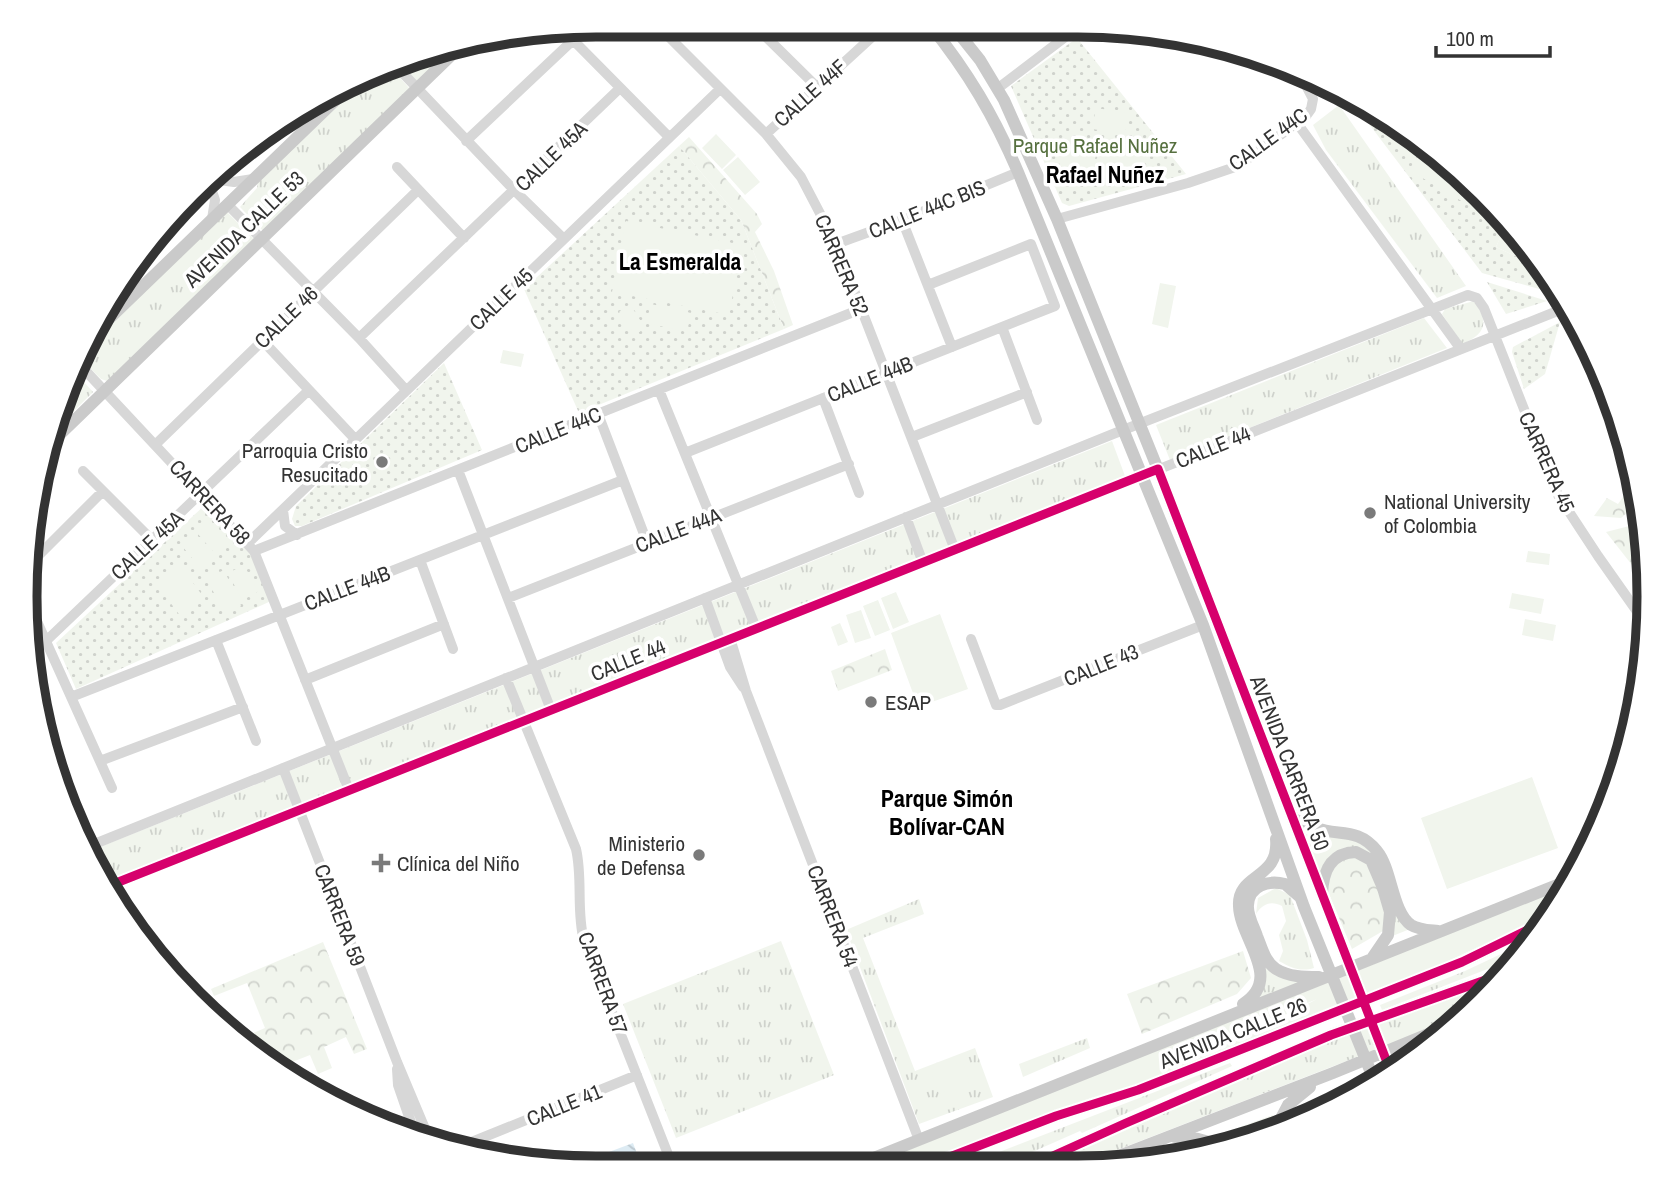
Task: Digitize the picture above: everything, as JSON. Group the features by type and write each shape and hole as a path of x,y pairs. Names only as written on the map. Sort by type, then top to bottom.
{"main road":[{"name":"AVENIDA CARRERA 50","path":"940,37 958,59 986,104 1018,172 1203,625 1303,903 1371,1072"},
{"name":"AVENIDA CARRERA 50","path":"962,37 998,89 1057,219 1158,469 1387,1063"},
{"name":"AVENIDA CALLE 53","path":"62,433 450,57"},
{"name":"AVENIDA CALLE 53","path":"114,314 332,104"},
{"path":"1286,800 1302,820 1315,829 1357,835 1368,842 1381,857 1405,919 1417,928 1440,931"},
{"path":"1215,1021 1250,1000 1260,985 1260,968 1241,916 1239,901 1244,887 1275,859 1275,821"},
{"path":"1323,902 1326,869 1338,856 1356,852 1371,860 1383,888 1391,918 1388,935 1373,958"},
{"path":"1303,903 1294,890 1285,884 1264,884 1257,887 1250,897 1249,915 1264,954 1275,968 1293,976 1326,976"},
{"name":"AVENIDA CALLE 26","path":"880,1156 1556,885"},
{"name":"AVENIDA CALLE 26","path":"952,1156 1055,1116 1164,1080 1462,962 1526,932"},
{"name":"AVENIDA CALLE 26","path":"1053,1156 1331,1035 1484,980"},
{"path":"1125,1154 1426,1035"},
{"path":"1281,1118 1288,1105 1321,1078"},
{"path":"1167,1138 1204,1141"}],"street":[{"name":"CALLE 44F","path":"766,134 871,37"},
{"path":"998,89 1065,37"},
{"path":"466,141 577,38"},
{"name":"CARRERA 52","path":"670,38 766,134 801,177 836,244 956,550"},
{"path":"769,39 817,86"},
{"path":"574,41 668,136"},
{"path":"401,72 564,239"},
{"name":"CALLE 44C","path":"1057,219 1238,166 1309,113 1313,104 1312,92 1308,86"},
{"name":"CALLE 45A","path":"359,338 620,88"},
{"name":"CALLE 45","path":"251,547 283,510 355,439 720,89"},
{"path":"1297,123 1461,348"},
{"path":"397,167 464,238"},
{"name":"CALLE 44C BIS","path":"836,244 1018,172"},
{"path":"221,181 254,179"},
{"path":"212,219 215,200 213,190"},
{"name":"CALLE 46","path":"156,444 418,190"},
{"path":"227,204 359,338 406,390"},
{"path":"902,220 952,346"},
{"name":"CALLE 44B","path":"685,453 1055,306 1031,244 928,285"},
{"name":"CALLE 44","path":"94,844 1463,296"},
{"name":"CARRERA 45","path":"1463,296 1477,298 1495,334 1558,495 1637,611"},
{"name":"CALLE 44C","path":"251,547 297,535 861,309"},
{"name":"CALLE 44","path":"116,883 1558,311"},
{"path":"1002,327 1037,420"},
{"path":"262,340 355,439"},
{"name":"CARRERA 58","path":"85,370 251,547 349,790"},
{"name":"CALLE 45A","path":"46,641 309,390"},
{"path":"659,390 755,628"},
{"path":"912,437 1027,392"},
{"path":"823,398 859,493"},
{"path":"598,414 647,542"},
{"name":"CALLE 44A","path":"508,598 849,464"},
{"path":"458,470 551,710"},
{"path":"83,471 152,540"},
{"name":"CALLE 44B","path":"71,697 623,480"},
{"path":"38,556 103,491"},
{"path":"283,510 285,526 297,535"},
{"path":"906,517 923,563"},
{"path":"420,560 453,649"},
{"name":"CARRERA 54","path":"705,598 725,640 730,667 746,691 919,1140"},
{"path":"38,623 112,788"},
{"path":"305,680 444,624"},
{"name":"CALLE 43","path":"971,639 996,705 1000,705 1203,625"},
{"path":"216,640 256,741"},
{"name":"CARRERA 57","path":"506,678 576,849 580,869 581,929 584,941 669,1156"},
{"path":"100,761 243,707"},
{"name":"CARRERA 59","path":"283,768 425,1129"},
{"name":"CARRERA 59","path":"397,1062 398,1085 412,1125"},
{"name":"CALLE 41","path":"473,1142 637,1075"}],"green space":[{"name":"Parque Rafael Nuñez","path":"1077,38 1186,174 1069,206 1062,203 1011,86"},
{"path":"440,60 416,82 405,70"},
{"path":"396,74 410,89 263,231 240,207 257,188 258,181 348,94"},
{"path":"1339,105 1466,286 1437,298 1326,150 1313,125"},
{"path":"1096,108 1128,113 1125,134 1092,129"},
{"path":"1362,115 1420,153 1410,170 1486,215 1502,232 1496,247 1525,261 1546,291 1482,273"},
{"path":"716,134 736,155 722,169 702,148"},
{"path":"689,137 757,214 762,224 755,232 774,271 793,325 784,329 741,220 679,146"},
{"path":"679,146 741,220 784,329 579,413 524,289"},
{"path":"1062,147 1096,153 1093,173 1059,167"},
{"path":"1108,147 1146,151 1143,172 1105,167"},
{"path":"1419,153 1488,217 1409,170"},
{"path":"738,157 760,182 745,195 723,170"},
{"path":"226,211 255,240 107,381 101,379 87,365 108,325"},
{"path":"626,221 742,245 729,315 612,292"},
{"path":"1502,232 1525,261 1496,247"},
{"path":"1487,282 1547,301 1506,314"},
{"path":"1160,283 1176,286 1168,328 1152,324"},
{"path":"1474,301 1482,316 1483,327 1476,336 1462,344 1442,314 1445,309"},
{"path":"630,304 645,328 635,335 619,312"},
{"path":"651,304 691,313 687,332 646,323"},
{"path":"1424,318 1447,348 1170,460 1156,425"},
{"path":"1560,322 1545,374 1524,389 1512,352 1513,347"},
{"path":"503,350 524,354 521,367 500,363"},
{"path":"444,363 482,450 302,526 295,526 292,519 296,506"},
{"path":"81,378 93,392 65,420"},
{"path":"1112,441 1125,476 114,879 96,848"},
{"path":"1627,492 1630,511 1621,518 1594,516 1607,498 1618,504"},
{"path":"206,504 252,552 271,601 76,689 56,643"},
{"path":"211,522 230,545 217,556 197,533"},
{"path":"1632,525 1636,560 1632,565 1606,532"},
{"path":"195,535 215,558 202,570 182,546"},
{"path":"1528,551 1550,554 1549,565 1526,562"},
{"path":"179,564 205,599 181,617 155,582"},
{"path":"244,565 258,592 242,600 228,573"},
{"path":"224,570 241,606 224,615 207,578"},
{"path":"896,592 909,622 893,629 881,598"},
{"path":"1512,593 1544,599 1541,614 1509,608"},
{"path":"878,600 890,630 875,636 863,606"},
{"path":"861,610 871,638 855,643 846,615"},
{"path":"940,614 968,689 918,707 891,633"},
{"path":"1525,619 1556,625 1553,641 1522,635"},
{"path":"840,623 848,642 838,646 831,627"},
{"path":"885,649 892,670 838,691 831,671"},
{"path":"1532,777 1558,848 1447,889 1421,818"},
{"path":"1302,824 1347,836 1375,852 1410,929 1390,937 1320,874"},
{"path":"1355,857 1368,863 1385,904 1383,931 1352,949 1327,889 1333,863"},
{"path":"1276,888 1290,895 1314,968 1296,969 1279,961 1283,951 1279,935 1286,921 1282,906 1267,904 1256,914 1258,898"},
{"path":"1553,890 1532,922 1411,978 1138,1086 1091,1098 940,1156 892,1156","holes":["1317,999 1290,1013 1290,1017 1258,1030 1253,1024 1241,1029 1258,1019 1255,1014 1266,1019 1287,1014 1284,1007 1288,1006 1285,1008 1287,1012"]},
{"path":"919,899 924,914 863,938 915,1071 975,1048 993,1097 919,1124 846,930"},
{"path":"781,941 834,1075 676,1138 623,1004"},
{"path":"323,942 367,1049 354,1054 346,1037 324,1047 332,1068 318,1074 310,1055 288,1063 249,1035 265,1028 247,983 214,996 211,989"},
{"path":"1512,949 1499,964 1382,1010 1380,1005"},
{"path":"1243,951 1251,978 1237,994 1142,1034 1127,994"},
{"path":"1262,963 1280,977 1300,982 1258,999"},
{"path":"1477,988 1436,1026 1103,1155 1063,1156 1323,1043"},
{"path":"1087,1038 1090,1048 1023,1077 1019,1064"},
{"path":"962,1061 970,1082 939,1094 931,1073"},
{"path":"1230,1063 1232,1066 1082,1133 1080,1131 1023,1156 989,1156"},
{"path":"1273,1115 1272,1121 1257,1127 1213,1137"},
{"path":"1190,1142 1196,1143 1187,1145 1166,1149"}],"water":[{"path":"633,1143 638,1156 611,1156 609,1152"}],"cycle path":[{"path":"116,883 1158,469 1387,1063"},
{"path":"952,1156 1056,1116 1138,1090 1462,962 1527,930"},
{"path":"1053,1156 1331,1035 1484,980"}],"place":[{"name":"Parroquia Cristo Resucitado","path":"382,462"},
{"name":"National University of Colombia","path":"1370,513"},
{"name":"ESAP","path":"871,702"},
{"name":"Ministerio de Defensa","path":"699,855"},
{"name":"Clínica del Niño","path":"381,863"}],"district":[{"name":"Rafael Nuñez","path":"1105,174"},
{"name":"La Esmeralda","path":"680,261"},
{"name":"Parque Simón Bolívar-CAN","path":"947,812"}]}
